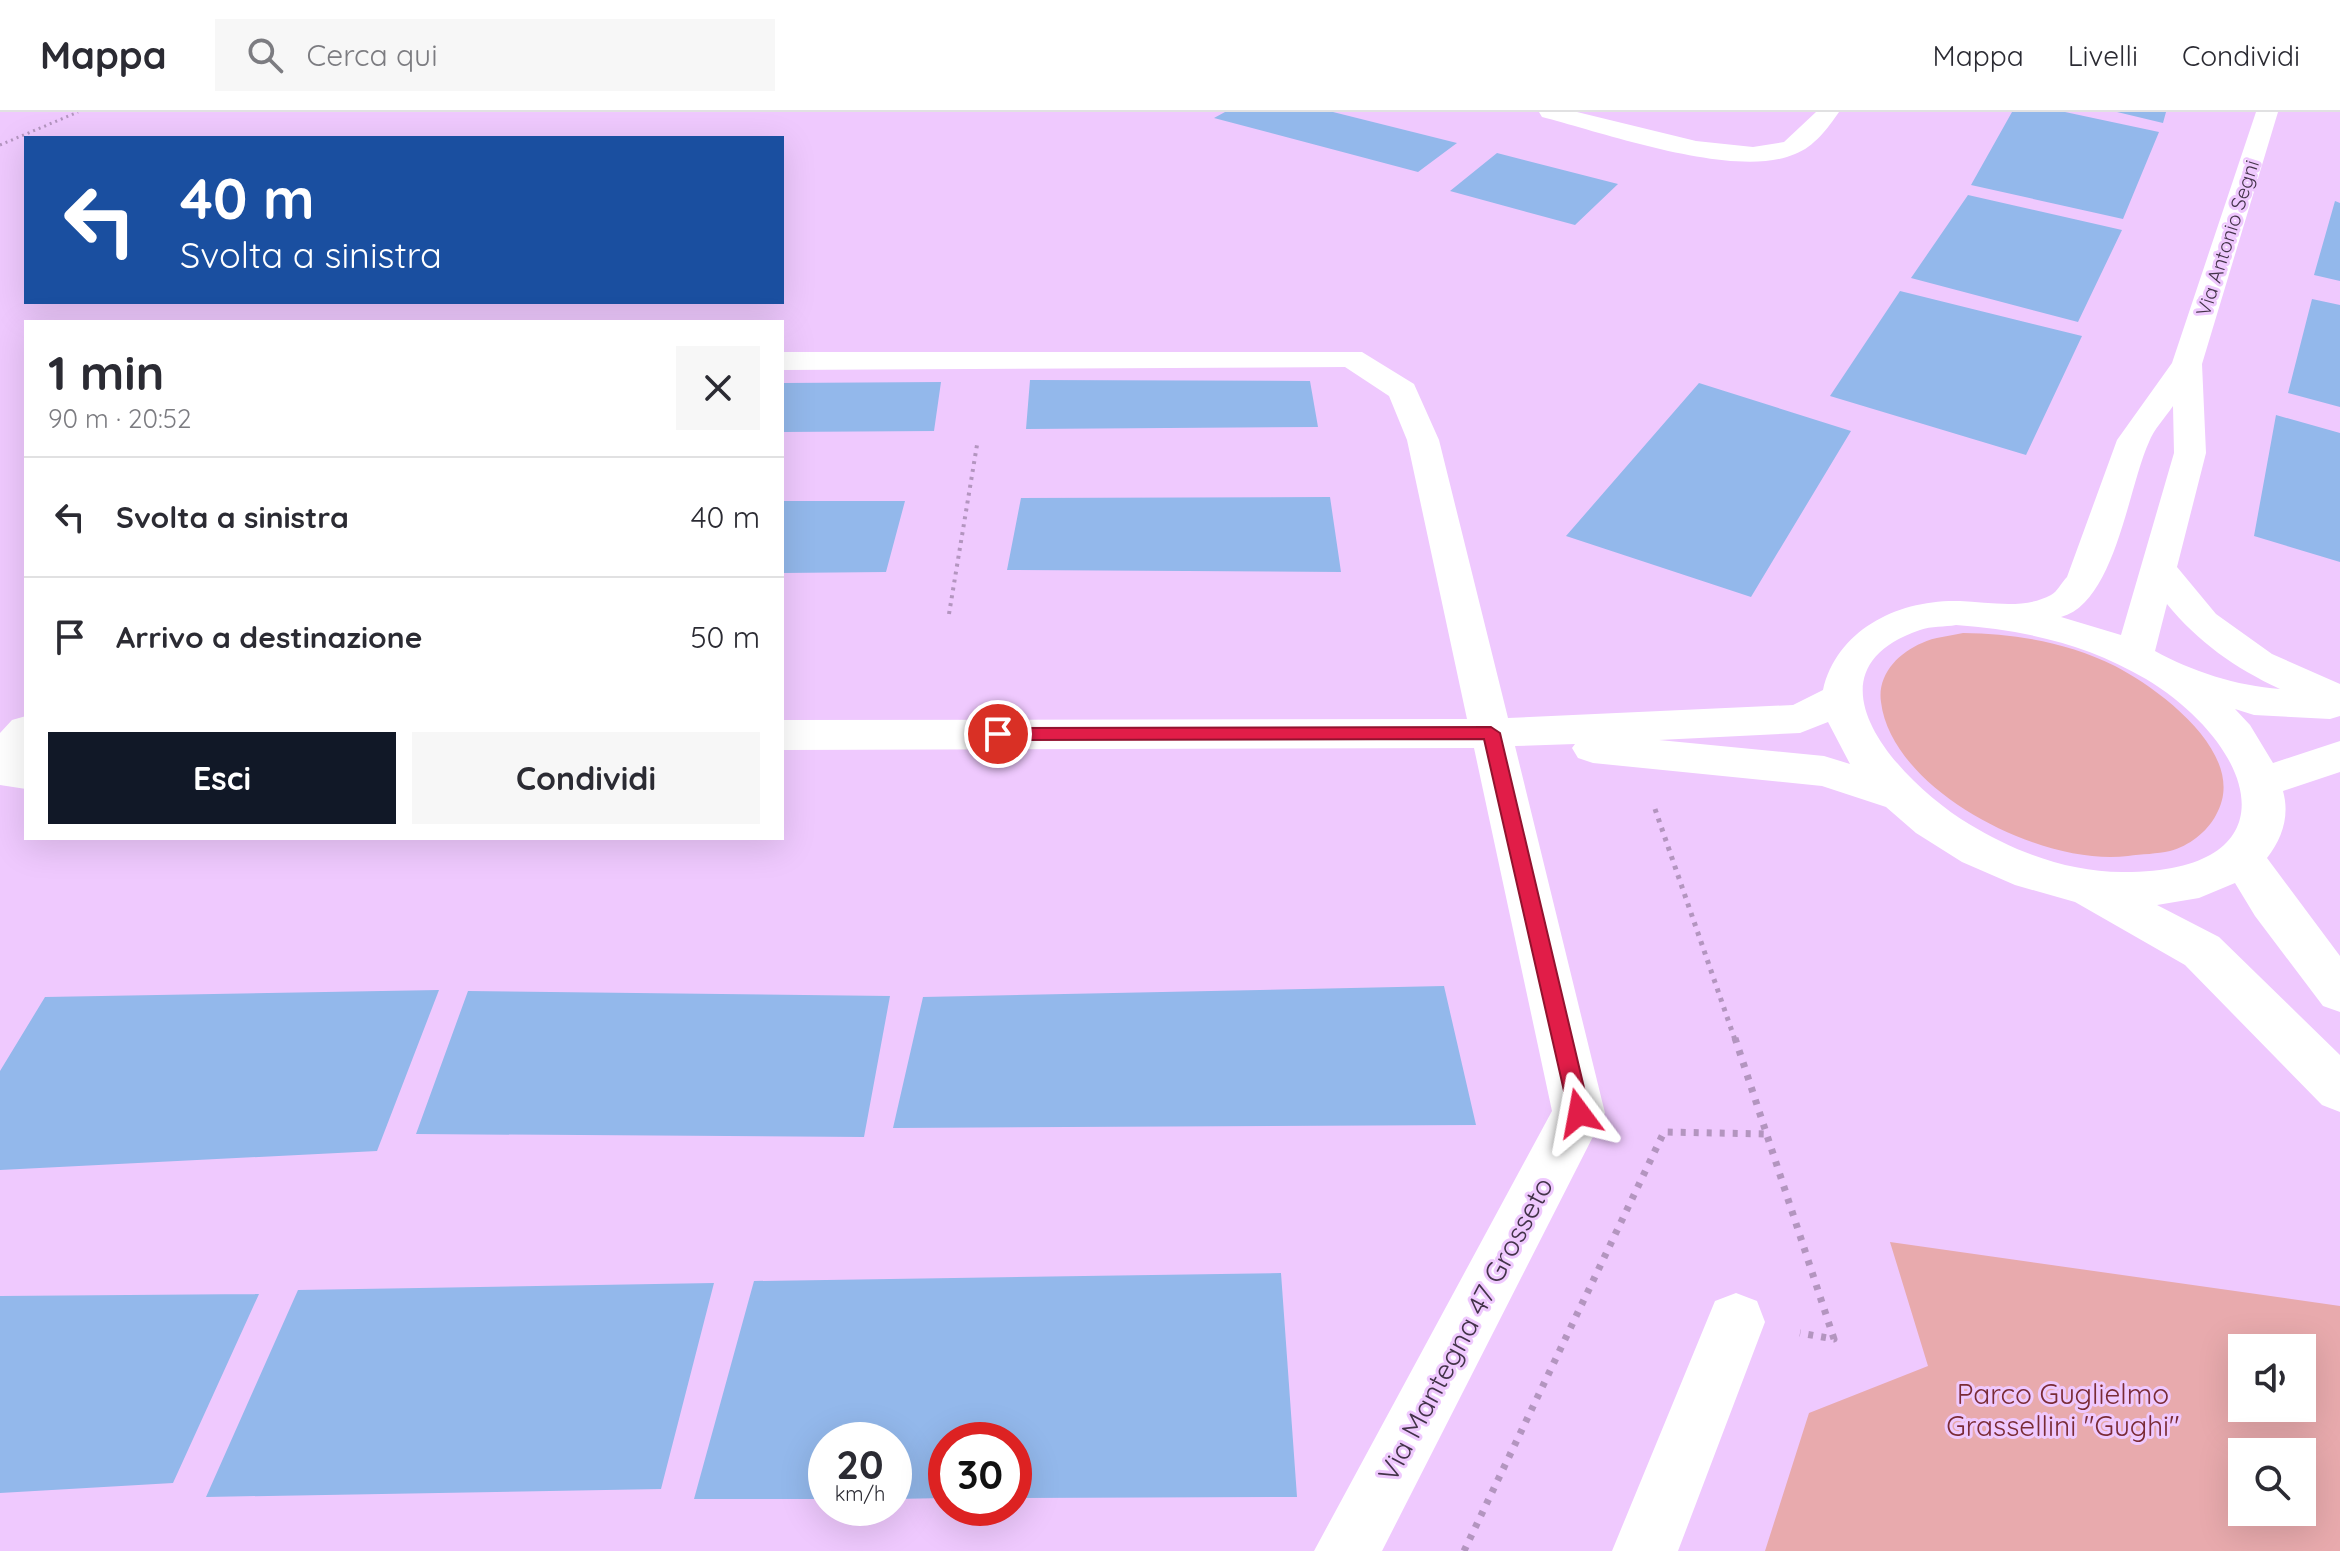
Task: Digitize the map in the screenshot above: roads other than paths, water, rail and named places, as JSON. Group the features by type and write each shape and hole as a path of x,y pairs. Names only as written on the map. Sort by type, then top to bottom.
{"street":[{"path":"1550,112 1726,153 1776,153 1803,141 1828,112"},
{"name":"Via Antonio Segni","path":"2010,616 2064,604 2084,580 2133,440 2187,364 2267,112"},
{"name":"Via Mantegna 47 Grosseto","path":"784,361 1351,358 1403,391 1423,440 1579,1113 1347,1551"},
{"name":"Via Antonio Segni","path":"2150,664 2160,571 2190,453 2187,364"},
{"path":"2160,571 2203,623 2258,663 2340,703"},
{"path":"2150,664 2209,706 2235,734 2263,782 2267,816 2257,846 2230,869 2189,885 2137,890 2077,884 2026,870 1977,849 1932,823 1895,794 1860,751 1849,729 1841,698 1848,665 1872,638 1909,620 1956,613 2010,616 2073,631 2150,664 2254,701 2340,703"},
{"path":"784,735 1491,733 1800,719 1841,698"},
{"path":"24,732 9,750 11,773 24,774"},
{"path":"1491,733 1636,755 1824,771 1895,794"},
{"path":"2263,782 2340,756"},
{"path":"2243,858 2271,903 2340,992"},
{"path":"2077,884 2202,951 2340,1089"},
{"path":"1645,1551 1736,1322"}],"park label":[{"name":"Parco Guglielmo Grassellini \"Gughi\"","path":"2063,1409"}]}
